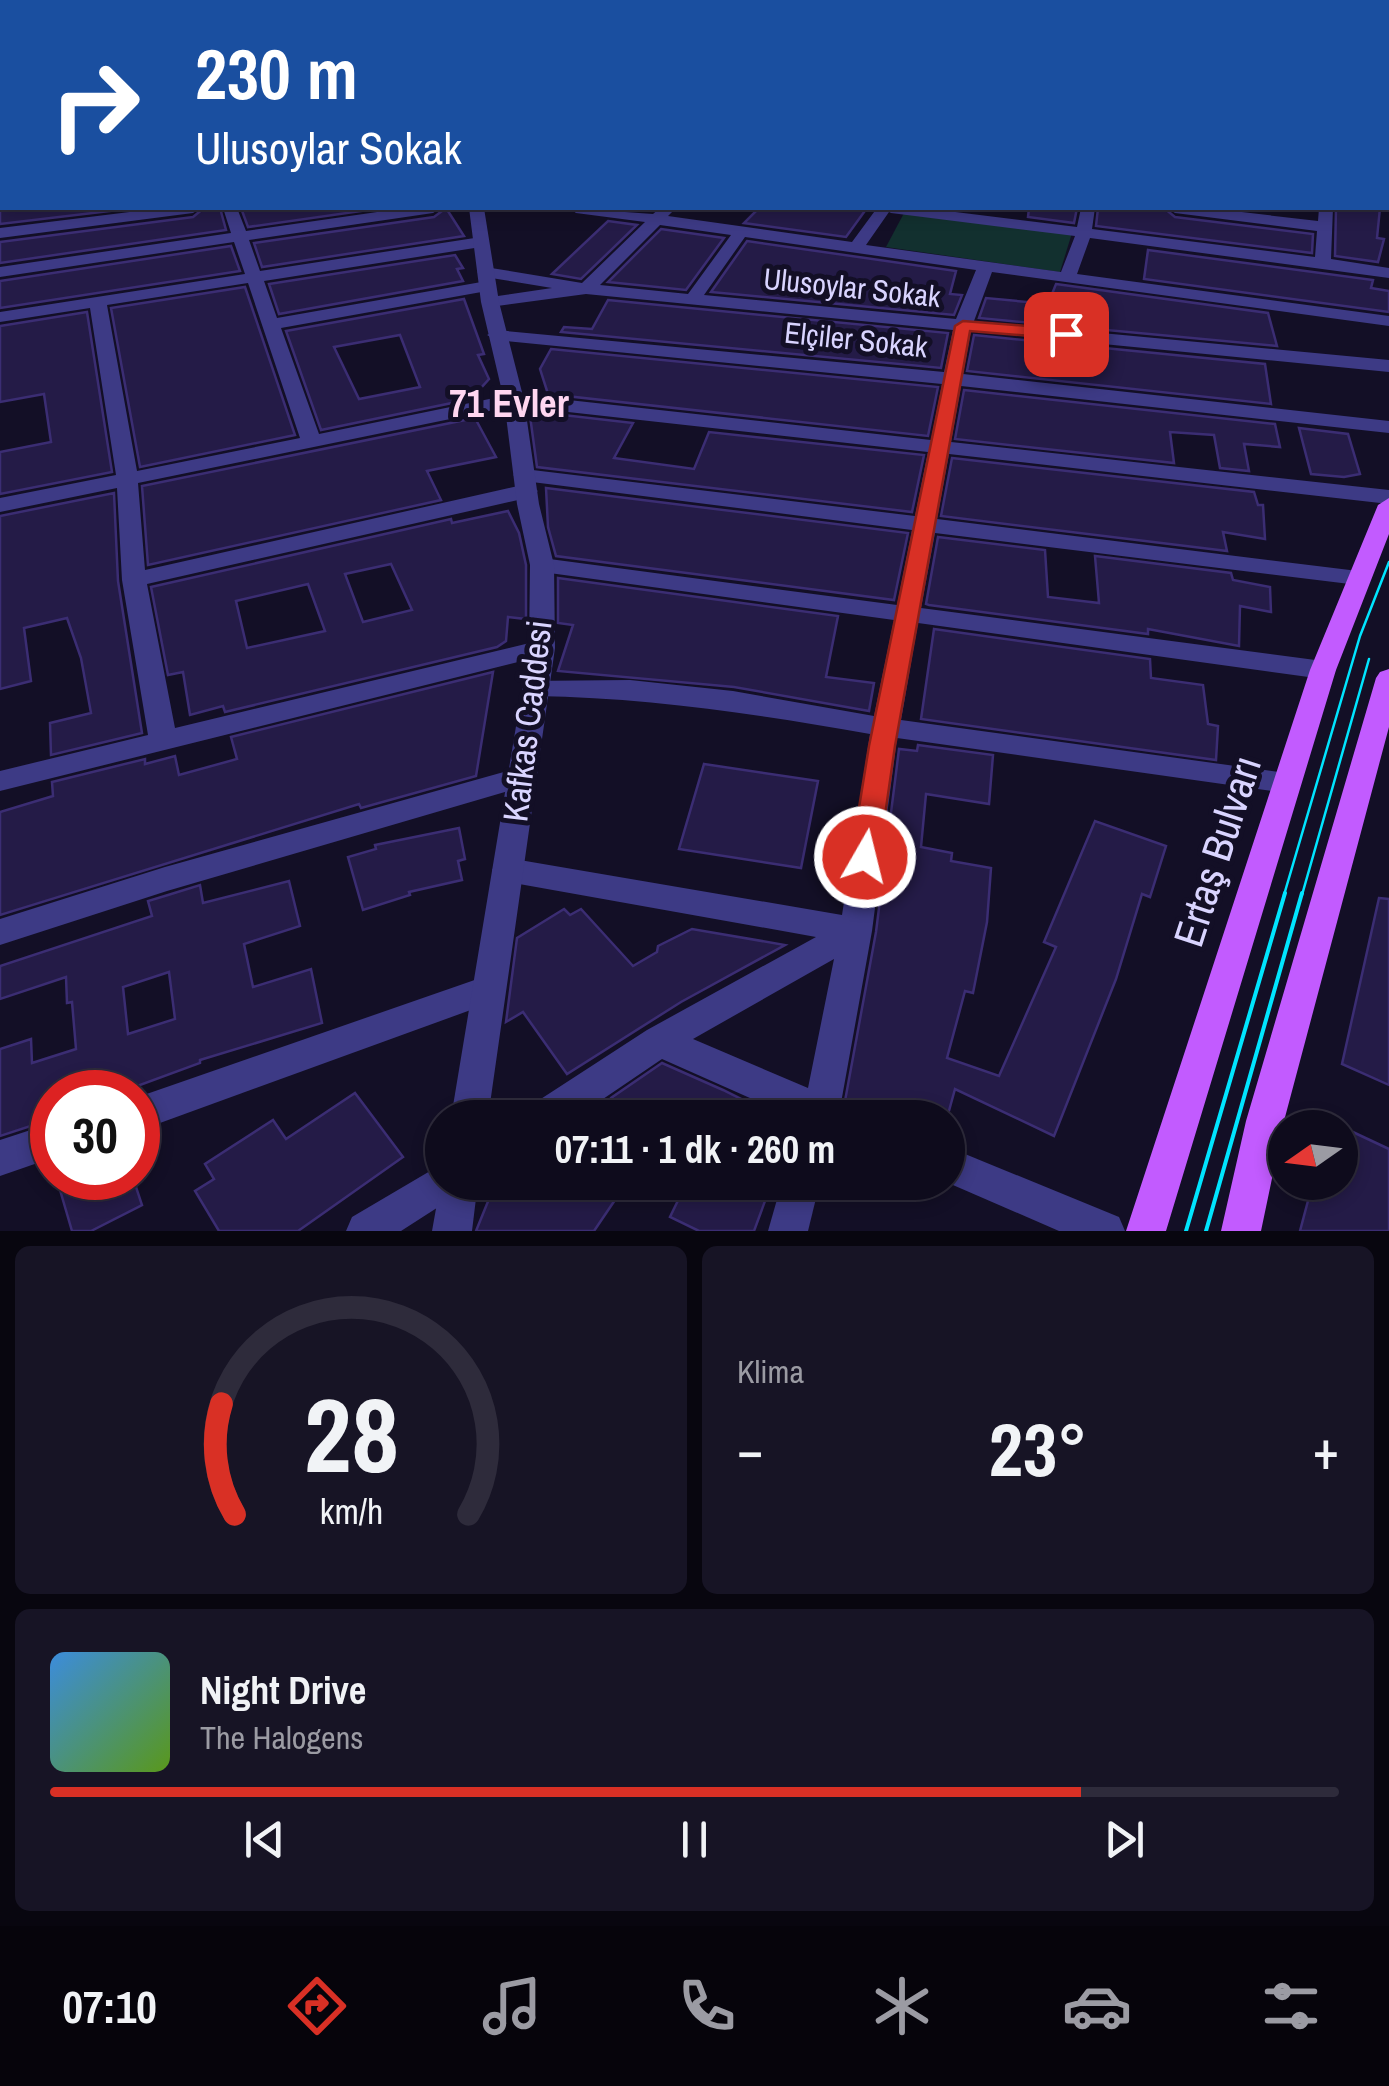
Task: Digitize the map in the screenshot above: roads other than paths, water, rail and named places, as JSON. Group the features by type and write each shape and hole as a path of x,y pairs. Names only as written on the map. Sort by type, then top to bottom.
{"main road":[{"name":"Ertaş Bulvarı","path":"1146,1231 1323,670 1389,505"},
{"path":"1241,1231 1265,1121 1387,689"}],"street":[{"path":"0,234 178,210"},
{"path":"231,210 311,440"},
{"path":"0,272 420,210"},
{"name":"Kafkas Caddesi","path":"473,1100 542,648 542,565 514,400 487,287 476,210"},
{"path":"611,210 663,213 742,230 1389,321"},
{"path":"858,246 885,210"},
{"path":"903,210 1389,273"},
{"path":"1068,278 1088,210"},
{"path":"1192,210 1326,226"},
{"path":"1324,263 1326,210"},
{"path":"487,287 586,289 663,213"},
{"path":"693,299 742,230"},
{"path":"0,318 481,242"},
{"path":"829,1100 886,727 963,326 986,266"},
{"name":"Ulusoylar Sokak","path":"270,325 487,287 586,289 1389,366"},
{"path":"98,301 126,478 134,580 163,739"},
{"name":"Elçiler Sokak","path":"496,334 954,379 1389,428"},
{"path":"0,506 514,400 1389,497"},
{"path":"134,580 526,483 926,524 1358,578"},
{"path":"542,565 1323,670"},
{"path":"0,780 542,648"},
{"path":"536,687 630,688 733,700 886,727 1286,782"},
{"path":"0,932 165,879 522,778"},
{"path":"508,870 856,931"},
{"path":"571,1100 660,1042 856,931"},
{"path":"160,1107 490,989"},
{"path":"660,1042 790,1100"},
{"path":"0,1158 30,1148"},
{"path":"965,1172 1104,1231"},
{"path":"366,1231 425,1193"},
{"path":"452,1231 456,1200"},
{"path":"788,1231 796,1200"}],"tram line":[{"path":"1284,895 1360,636 1389,562"},
{"path":"1302,895 1369,659"},
{"path":"1186,1231 1285,893"},
{"path":"1206,1231 1302,893"}],"district":[{"name":"71 Evler","path":"509,403"}]}
